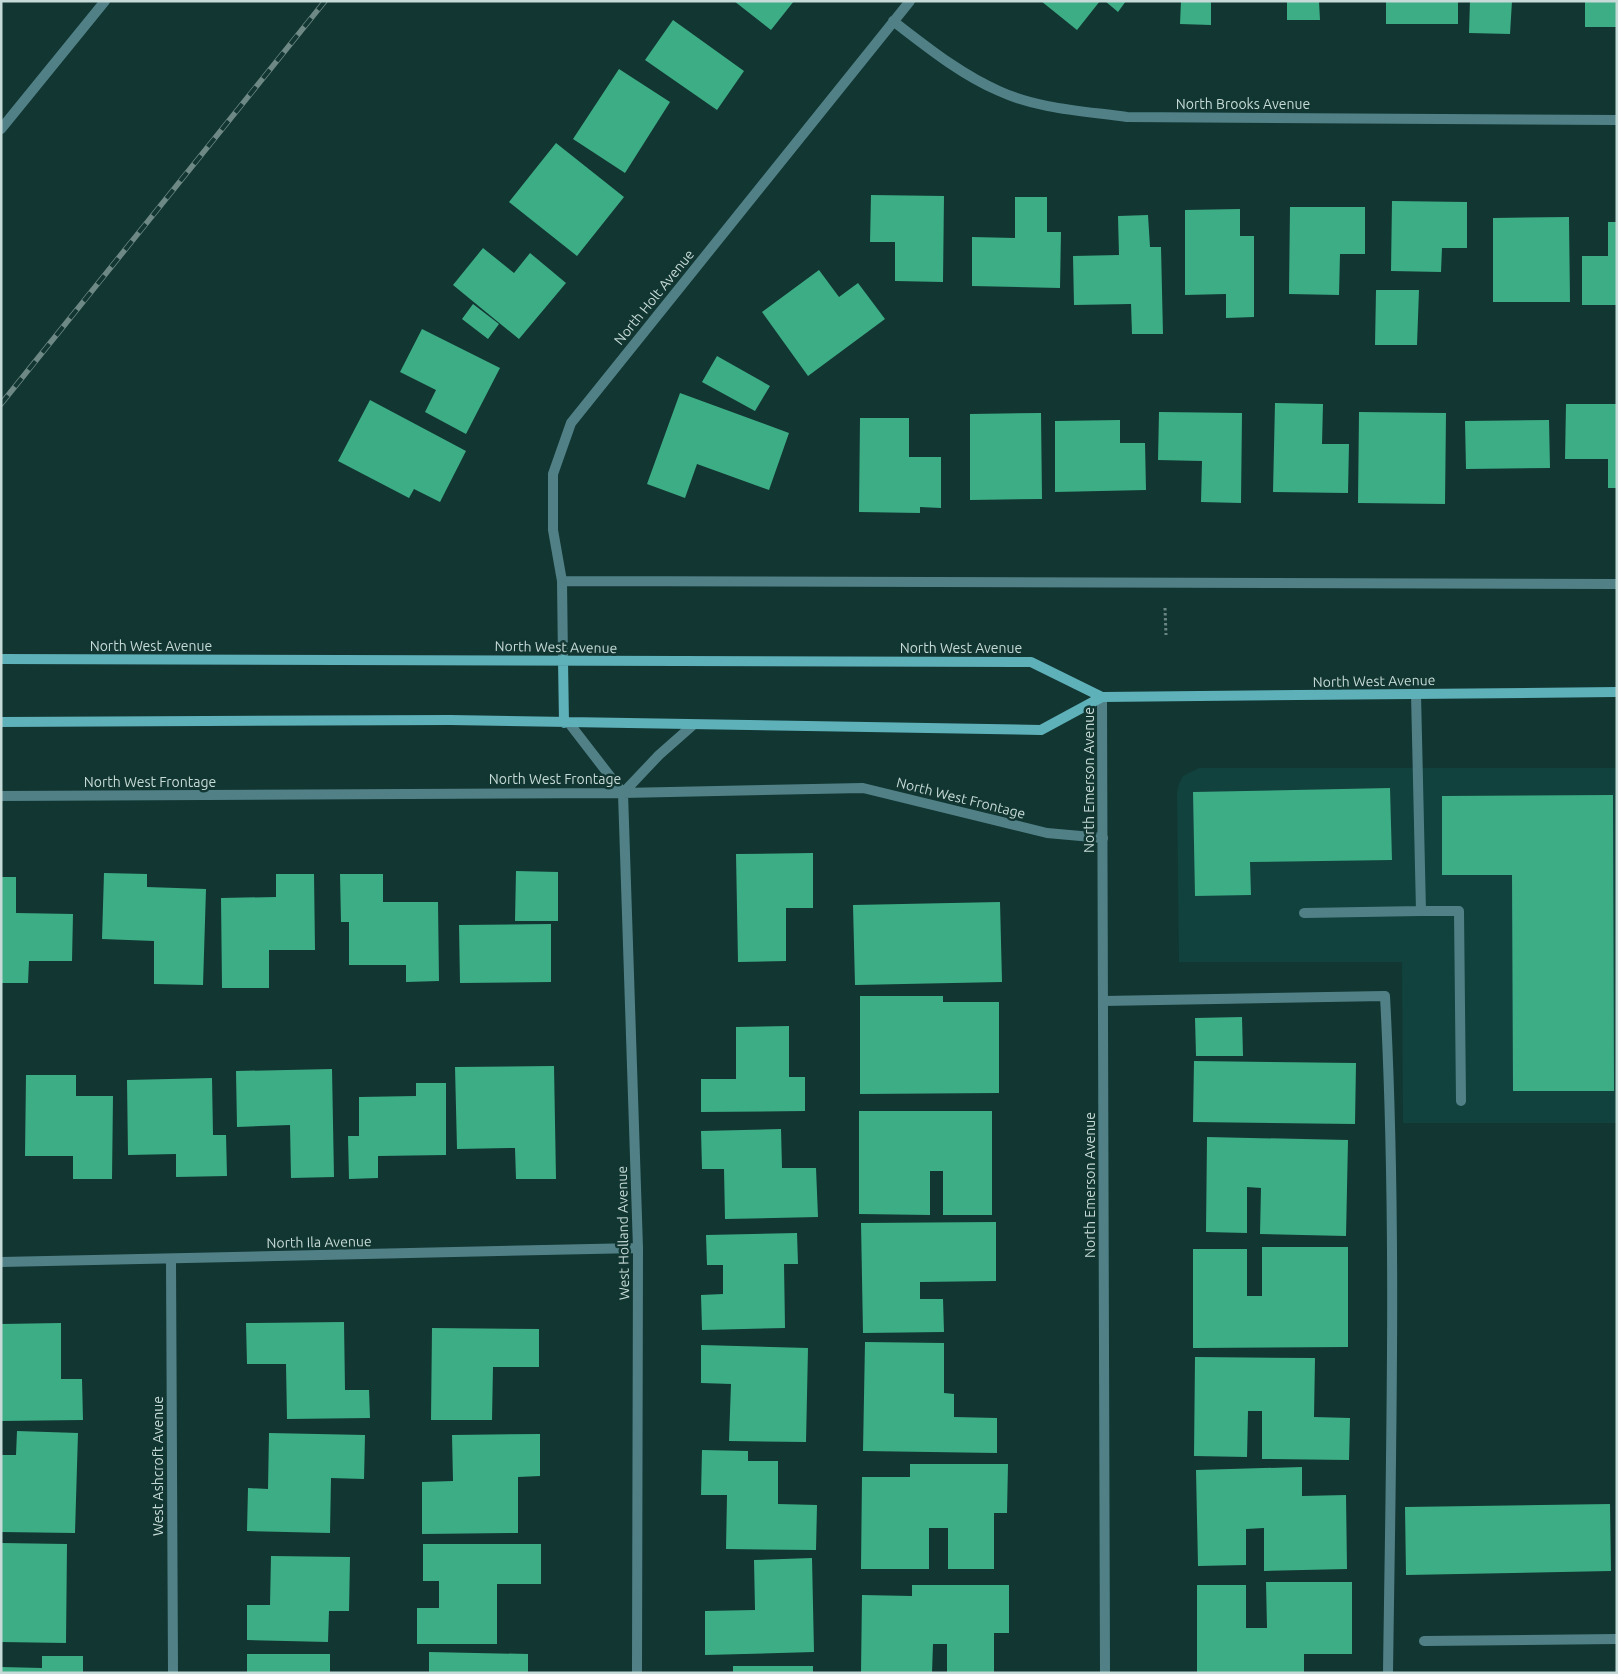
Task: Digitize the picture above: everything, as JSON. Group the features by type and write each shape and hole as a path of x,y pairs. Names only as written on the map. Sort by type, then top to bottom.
{"main road":[{"name":"North West Avenue","path":"1,659 1031,662 1102,697 1617,692"},
{"path":"563,660 567,723"},
{"name":"North West Avenue","path":"1,722 450,720 1041,730 1102,697"}],"street":[{"path":"1,129 105,1"},
{"name":"North Holt Avenue","path":"563,660 562,581 553,530 553,474 571,423 910,1"},
{"name":"North Brooks Avenue","path":"893,21 948,64 1000,92 1053,107 1127,117 1617,120"},
{"path":"562,581 1617,584"},
{"path":"1416,694 1421,911"},
{"name":"North Emerson Avenue","path":"1102,697 1105,1673"},
{"path":"567,723 623,793 659,755 693,725"},
{"name":"North West Frontage","path":"1,796 623,793 862,788 1047,833 1103,838"},
{"name":"West Holland Avenue","path":"623,793 638,1248 637,1673"},
{"path":"1304,913 1459,911 1461,1101"},
{"path":"1103,1001 1385,996 1390,1126 1391,1457 1388,1673"},
{"name":"North Ila Avenue","path":"1,1262 638,1248"},
{"name":"West Ashcroft Avenue","path":"172,1259 172,1673"},
{"path":"1424,1641 1617,1639"}],"path":[{"path":"1165,608 1166,635"}],"shaded area":[{"path":"1199,768 1617,768 1617,1123 1403,1123 1402,962 1179,962 1177,793 1183,776"}],"building":[{"path":"734,1 794,1 771,30"},
{"path":"1041,1 1100,1 1077,30"},
{"path":"1105,1 1126,1 1118,12"},
{"path":"1181,1 1211,1 1211,25 1180,24"},
{"path":"1287,1 1319,1 1320,20 1287,20"},
{"path":"1386,1 1458,1 1458,24 1386,24"},
{"path":"1470,1 1512,1 1510,34 1469,33"},
{"path":"1585,1 1617,1 1617,27 1585,27"},
{"path":"673,20 744,71 717,110 645,60"},
{"path":"619,69 670,102 625,173 573,139"},
{"path":"556,143 624,197 577,256 509,202"},
{"path":"871,195 944,196 943,282 895,281 895,242 870,242"},
{"path":"1015,197 1047,197 1047,232 1061,232 1060,288 972,286 972,237 1015,238"},
{"path":"1392,201 1467,202 1467,248 1442,248 1441,272 1391,271"},
{"path":"1290,207 1365,207 1365,254 1340,254 1339,295 1289,294"},
{"path":"1240,209 1240,236 1254,236 1254,317 1226,318 1226,294 1185,295 1185,210"},
{"path":"1148,215 1150,247 1161,247 1163,334 1132,334 1131,304 1074,305 1073,256 1119,255 1118,216"},
{"path":"1569,217 1570,302 1493,302 1493,218"},
{"path":"1608,222 1617,222 1617,305 1582,305 1582,256 1608,256"},
{"path":"483,248 514,273 530,253 566,283 519,339 453,285"},
{"path":"819,270 839,297 858,283 885,319 808,376 762,312"},
{"path":"1376,290 1419,290 1417,345 1375,345"},
{"path":"473,304 499,324 488,339 462,319"},
{"path":"422,329 500,368 466,434 425,412 436,390 400,372"},
{"path":"717,356 770,386 755,411 702,382"},
{"path":"680,393 789,433 769,490 697,464 685,498 647,484"},
{"path":"370,400 466,451 440,502 414,489 409,498 338,461"},
{"path":"1275,403 1323,404 1322,444 1349,444 1348,493 1273,492"},
{"path":"1566,404 1617,404 1617,488 1608,488 1608,459 1565,459"},
{"path":"1159,412 1242,413 1241,503 1201,502 1202,461 1158,460"},
{"path":"1359,412 1446,413 1445,504 1358,503"},
{"path":"1041,413 1042,499 970,500 970,414"},
{"path":"860,418 909,418 909,457 941,457 941,508 920,507 920,513 859,512"},
{"path":"1120,420 1120,443 1145,443 1146,490 1055,492 1055,421"},
{"path":"1549,420 1550,468 1466,469 1465,421"},
{"path":"1390,788 1392,860 1250,862 1251,895 1195,896 1193,792"},
{"path":"1613,795 1614,1091 1513,1091 1512,875 1442,875 1442,796"},
{"path":"813,853 813,908 786,908 786,961 738,962 736,854"},
{"path":"516,871 558,872 558,921 515,921"},
{"path":"104,873 147,874 147,887 206,889 203,985 154,984 154,941 102,939"},
{"path":"276,874 314,874 315,950 269,950 269,988 222,988 221,898 276,897"},
{"path":"340,874 383,874 383,902 438,902 439,981 406,982 406,965 349,965 349,922 341,922"},
{"path":"1,877 16,877 16,913 73,914 72,961 29,961 28,983 1,983"},
{"path":"1000,902 1002,982 855,985 853,905"},
{"path":"551,924 551,982 460,983 459,925"},
{"path":"860,996 943,996 943,1002 999,1002 999,1093 860,1094"},
{"path":"1242,1017 1243,1056 1196,1056 1195,1018"},
{"path":"789,1026 789,1077 805,1077 805,1111 701,1112 701,1079 736,1079 736,1027"},
{"path":"1194,1061 1356,1063 1355,1124 1193,1122"},
{"path":"554,1066 556,1179 516,1179 515,1148 457,1149 455,1067"},
{"path":"332,1069 334,1177 291,1178 290,1125 237,1127 236,1071"},
{"path":"26,1075 76,1075 76,1096 113,1096 112,1179 73,1179 73,1156 25,1156"},
{"path":"212,1078 213,1135 226,1135 227,1176 176,1177 176,1154 128,1155 127,1080"},
{"path":"416,1083 446,1083 446,1155 378,1156 378,1178 349,1179 348,1136 359,1136 359,1097 416,1096"},
{"path":"859,1111 992,1111 992,1215 943,1215 943,1171 930,1171 930,1215 859,1214"},
{"path":"781,1129 782,1168 816,1168 818,1217 725,1219 724,1169 702,1169 701,1131"},
{"path":"1207,1137 1348,1140 1346,1236 1260,1234 1261,1188 1247,1187 1247,1233 1206,1232"},
{"path":"996,1222 996,1281 920,1282 920,1299 943,1299 944,1332 863,1333 861,1223"},
{"path":"797,1233 798,1264 784,1264 785,1328 702,1330 701,1295 723,1294 723,1265 707,1265 706,1235"},
{"path":"1262,1247 1348,1247 1348,1347 1193,1348 1193,1249 1247,1249 1247,1296 1262,1296"},
{"path":"344,1322 345,1390 369,1390 370,1418 287,1419 286,1364 247,1364 246,1323"},
{"path":"61,1323 61,1379 82,1379 83,1420 1,1421 1,1324"},
{"path":"432,1328 539,1329 539,1367 493,1367 492,1420 431,1420"},
{"path":"865,1342 944,1343 944,1393 954,1394 954,1417 997,1418 997,1453 863,1451"},
{"path":"701,1345 808,1348 806,1442 729,1441 731,1384 701,1383"},
{"path":"1195,1357 1315,1358 1314,1417 1350,1418 1349,1460 1262,1459 1262,1411 1248,1411 1247,1457 1194,1456"},
{"path":"17,1431 78,1433 75,1533 1,1532 1,1455 16,1455"},
{"path":"269,1433 365,1435 364,1479 331,1478 330,1533 247,1531 248,1488 268,1489"},
{"path":"540,1434 540,1476 518,1477 518,1533 422,1534 422,1482 453,1481 452,1435"},
{"path":"702,1450 748,1451 748,1461 778,1461 778,1504 817,1505 816,1550 726,1549 727,1495 701,1495"},
{"path":"910,1464 1008,1464 1007,1513 994,1513 994,1569 948,1569 948,1528 929,1528 929,1569 861,1569 862,1477 910,1477"},
{"path":"1302,1467 1302,1496 1346,1495 1347,1569 1264,1571 1264,1528 1246,1529 1246,1565 1198,1566 1196,1470"},
{"path":"1610,1504 1611,1571 1406,1575 1405,1507"},
{"path":"1,1543 67,1544 66,1643 1,1642"},
{"path":"423,1544 541,1544 541,1584 497,1584 497,1644 417,1644 417,1608 439,1608 439,1581 423,1581"},
{"path":"271,1556 350,1557 349,1611 329,1611 328,1642 247,1640 247,1605 270,1605"},
{"path":"812,1558 814,1652 705,1655 705,1611 755,1610 754,1560"},
{"path":"1266,1582 1352,1582 1352,1654 1304,1654 1304,1673 1197,1673 1197,1585 1246,1585 1246,1628 1267,1628"},
{"path":"912,1585 1009,1585 1009,1633 994,1633 994,1673 947,1673 947,1644 933,1644 932,1673 861,1673 862,1595 912,1596"},
{"path":"429,1652 528,1654 528,1673 429,1673"},
{"path":"247,1654 330,1654 330,1673 247,1673"},
{"path":"42,1656 83,1656 83,1673 1,1673 1,1667 42,1668"},
{"path":"733,1666 813,1666 813,1673 733,1673"}],"railway":[{"path":"1,404 325,1"}]}
